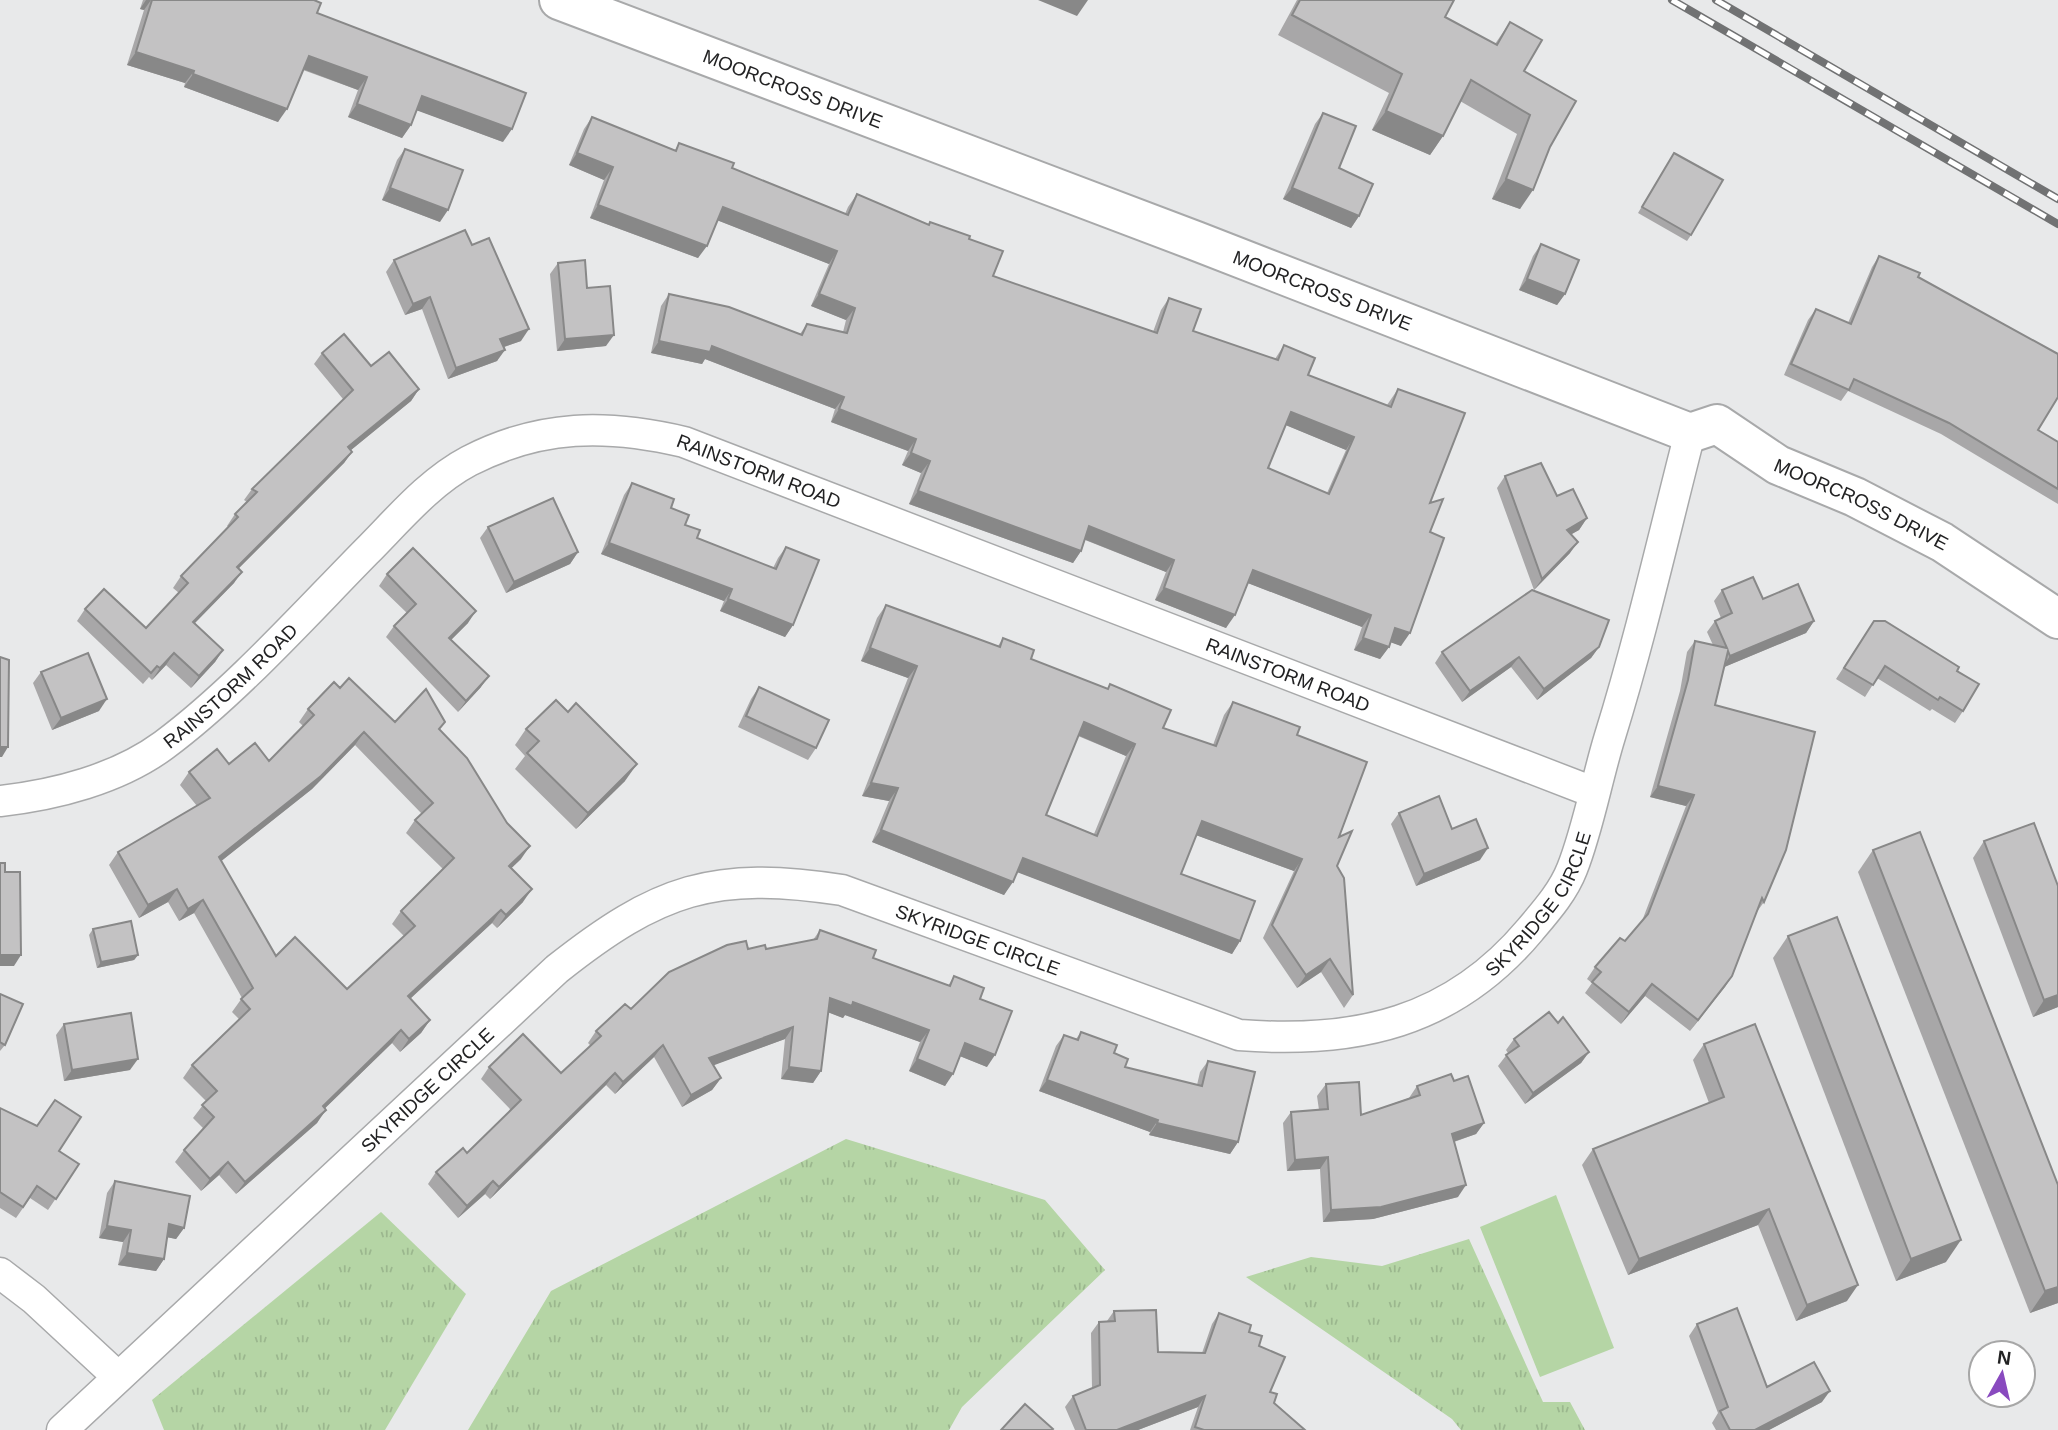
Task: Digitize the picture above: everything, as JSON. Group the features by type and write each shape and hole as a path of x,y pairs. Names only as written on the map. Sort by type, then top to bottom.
{"street":[{"name":"MOORCROSS DRIVE","path":"559,0 1209,246 1690,433 1717,424 1778,465 1855,497 1941,542 2058,619"},
{"name":"RAINSTORM ROAD","path":"0,800 72,787 119,770 163,746 292,628 433,486 467,462 511,443 549,433 593,429 634,430 684,442 1593,792"},
{"name":"SKYRIDGE CIRCLE","path":"62,1430 557,969 624,920 652,905 722,883 802,883 842,890 1239,1035 1286,1039 1336,1037 1396,1023 1443,1003 1487,972 1521,941 1552,904 1572,870 1620,703 1690,433"},
{"path":"0,1273 34,1299 117,1376"}],"green space":[{"path":"846,1139 1045,1200 1105,1270 962,1407 949,1430 468,1430 551,1291"},
{"path":"1556,1195 1614,1348 1540,1377 1480,1227"},
{"path":"381,1212 466,1294 385,1430 164,1430 152,1400"},
{"path":"1469,1239 1543,1402 1570,1402 1585,1430 1461,1430 1452,1419 1246,1277 1311,1257 1382,1266"}],"building":[{"path":"152,0 314,0 321,3 317,13 526,93 512,129 422,96 411,125 357,104 367,77 309,56 287,109 193,74 194,71 136,52"},
{"path":"1300,0 1454,0 1445,17 1497,45 1510,22 1542,40 1524,71 1576,101 1550,147 1533,190 1506,179 1530,115 1471,80 1443,136 1386,111 1402,74 1292,15"},
{"path":"1323,113 1356,126 1339,168 1373,184 1359,216 1292,188"},
{"path":"592,117 676,151 679,143 734,163 732,168 848,215 857,194 929,225 930,222 970,236 969,239 1003,251 993,276 1157,333 1169,298 1201,309 1193,331 1278,360 1284,345 1315,358 1308,375 1391,407 1398,389 1465,413 1430,503 1443,499 1430,532 1444,538 1410,633 1395,628 1389,647 1363,638 1371,615 1253,570 1235,615 1164,588 1174,560 1089,526 1081,551 918,491 930,461 911,453 916,439 839,409 844,397 712,346 710,352 659,341 669,294 729,307 802,335 807,324 847,333 855,308 819,294 837,251 723,207 707,246 598,205 613,167 577,153","holes":["1291,412 1354,437 1329,494 1268,468"]},
{"path":"405,149 463,170 448,210 390,188"},
{"path":"1674,153 1723,180 1691,235 1642,207"},
{"path":"465,230 472,245 489,238 529,329 500,339 505,350 456,368 430,297 413,304 394,260"},
{"path":"1541,244 1579,260 1565,294 1527,279"},
{"path":"1879,256 1920,273 1918,277 2058,354 2058,397 2038,430 2058,442 2058,489 1949,423 1854,379 1849,390 1791,364 1816,309 1851,324"},
{"path":"585,260 587,288 610,286 614,335 565,339 558,263"},
{"path":"344,334 371,366 389,352 419,389 348,447 352,452 237,567 242,572 193,622 223,650 199,676 174,653 160,668 157,666 151,673 85,609 104,589 146,628 188,583 181,576 238,517 235,514 257,492 252,489 353,390 322,353"},
{"path":"1541,463 1557,496 1573,489 1587,518 1567,530 1578,542 1542,579 1505,476"},
{"path":"632,483 674,499 671,508 689,515 685,525 700,530 697,538 776,569 786,547 819,560 793,625 728,599 732,589 609,543"},
{"path":"553,498 578,552 514,582 488,527"},
{"path":"413,548 476,611 449,638 489,676 466,701 394,626 416,604 387,574"},
{"path":"1753,577 1763,599 1798,584 1814,621 1730,656 1728,651 1715,705 1815,732 1786,850 1764,902 1762,898 1732,976 1698,1020 1652,984 1629,1012 1592,982 1601,972 1595,967 1620,938 1625,941 1648,914 1694,795 1658,786 1688,680 1695,641 1727,648 1715,621 1732,613 1722,590"},
{"path":"1532,590 1609,620 1599,647 1544,689 1519,657 1470,691 1442,652"},
{"path":"886,605 1000,647 1003,638 1034,650 1031,659 1108,689 1110,684 1171,710 1163,728 1216,746 1233,702 1300,727 1297,735 1367,762 1339,837 1352,831 1337,866 1344,878 1353,995 1330,959 1306,975 1272,925 1302,859 1202,821 1181,874 1255,901 1240,941 1023,858 1013,882 881,830 898,788 871,783 917,666 870,648","holes":["1084,722 1135,744 1097,836 1046,815"]},
{"path":"1874,621 1885,621 1959,667 1957,671 1979,684 1963,711 1940,697 1938,700 1885,666 1873,685 1844,668"},
{"path":"88,653 107,699 61,718 41,672"},
{"path":"0,657 9,660 8,747 0,747"},
{"path":"349,678 395,722 426,689 445,722 439,729 467,758 507,823 530,846 509,866 532,889 506,915 501,910 408,996 430,1020 409,1039 401,1030 323,1106 326,1110 245,1182 228,1162 210,1179 184,1150 214,1117 202,1105 217,1091 192,1065 250,1009 241,999 253,988 203,900 188,909 177,889 148,905 118,852 210,798 189,772 217,749 229,764 255,743 269,761 314,715 308,709 334,682 340,688","holes":["364,732 433,803 415,820 454,858 401,911 415,926 347,989 295,937 276,956 219,857 321,776"]},
{"path":"759,687 829,720 816,748 746,716"},
{"path":"556,700 568,712 576,703 637,764 588,813 527,753 539,741 526,729"},
{"path":"1439,796 1452,829 1476,819 1488,848 1424,874 1399,813"},
{"path":"2034,823 2058,886 2058,995 2044,1000 1984,841"},
{"path":"1920,832 2058,1185 2058,1287 2045,1291 1873,850"},
{"path":"0,863 5,863 5,872 20,872 21,955 0,955"},
{"path":"1837,917 1961,1240 1911,1259 1788,936"},
{"path":"131,921 138,955 101,962 93,929"},
{"path":"820,930 876,950 873,958 950,986 954,976 984,988 980,999 1012,1011 995,1055 965,1043 953,1074 917,1059 929,1030 853,1002 852,1006 830,998 821,1071 789,1067 793,1027 709,1058 721,1078 691,1095 663,1045 623,1082 615,1073 499,1187 493,1181 467,1206 436,1172 463,1148 467,1153 521,1100 489,1067 523,1034 561,1073 601,1036 596,1031 625,1004 631,1009 669,972 727,945 746,941 748,949 765,945 766,949 817,939"},
{"path":"0,994 23,1004 5,1045 0,1042"},
{"path":"1549,1012 1558,1023 1563,1017 1589,1052 1533,1093 1506,1055 1519,1046 1514,1039"},
{"path":"131,1013 138,1059 72,1070 64,1024"},
{"path":"1755,1024 1858,1285 1807,1305 1769,1209 1639,1259 1593,1149 1724,1097 1704,1044"},
{"path":"1081,1032 1117,1045 1114,1053 1128,1059 1125,1067 1202,1086 1208,1061 1255,1072 1238,1142 1157,1123 1158,1120 1047,1080 1064,1035 1078,1040"},
{"path":"1451,1074 1454,1081 1468,1076 1484,1123 1452,1134 1466,1185 1381,1207 1331,1210 1328,1157 1295,1160 1291,1112 1328,1109 1326,1084 1359,1082 1361,1115 1420,1095 1417,1086"},
{"path":"55,1100 81,1117 59,1151 79,1164 56,1199 37,1186 23,1207 0,1192 0,1108 37,1126"},
{"path":"115,1181 190,1196 184,1228 169,1224 164,1259 127,1253 131,1230 107,1226"},
{"path":"1737,1308 1767,1387 1814,1362 1830,1391 1755,1430 1730,1430 1720,1411 1728,1407 1697,1324"},
{"path":"1156,1310 1158,1352 1205,1353 1219,1313 1251,1325 1249,1332 1262,1336 1259,1346 1285,1357 1270,1392 1277,1394 1274,1403 1305,1430 1204,1430 1195,1427 1205,1396 1117,1430 1086,1430 1073,1396 1100,1385 1099,1322 1115,1321 1114,1311"},
{"path":"1025,1404 1053,1429 1001,1430"}],"railway":[{"path":"1672,0 2058,224"},
{"path":"1716,0 2058,199"}]}
